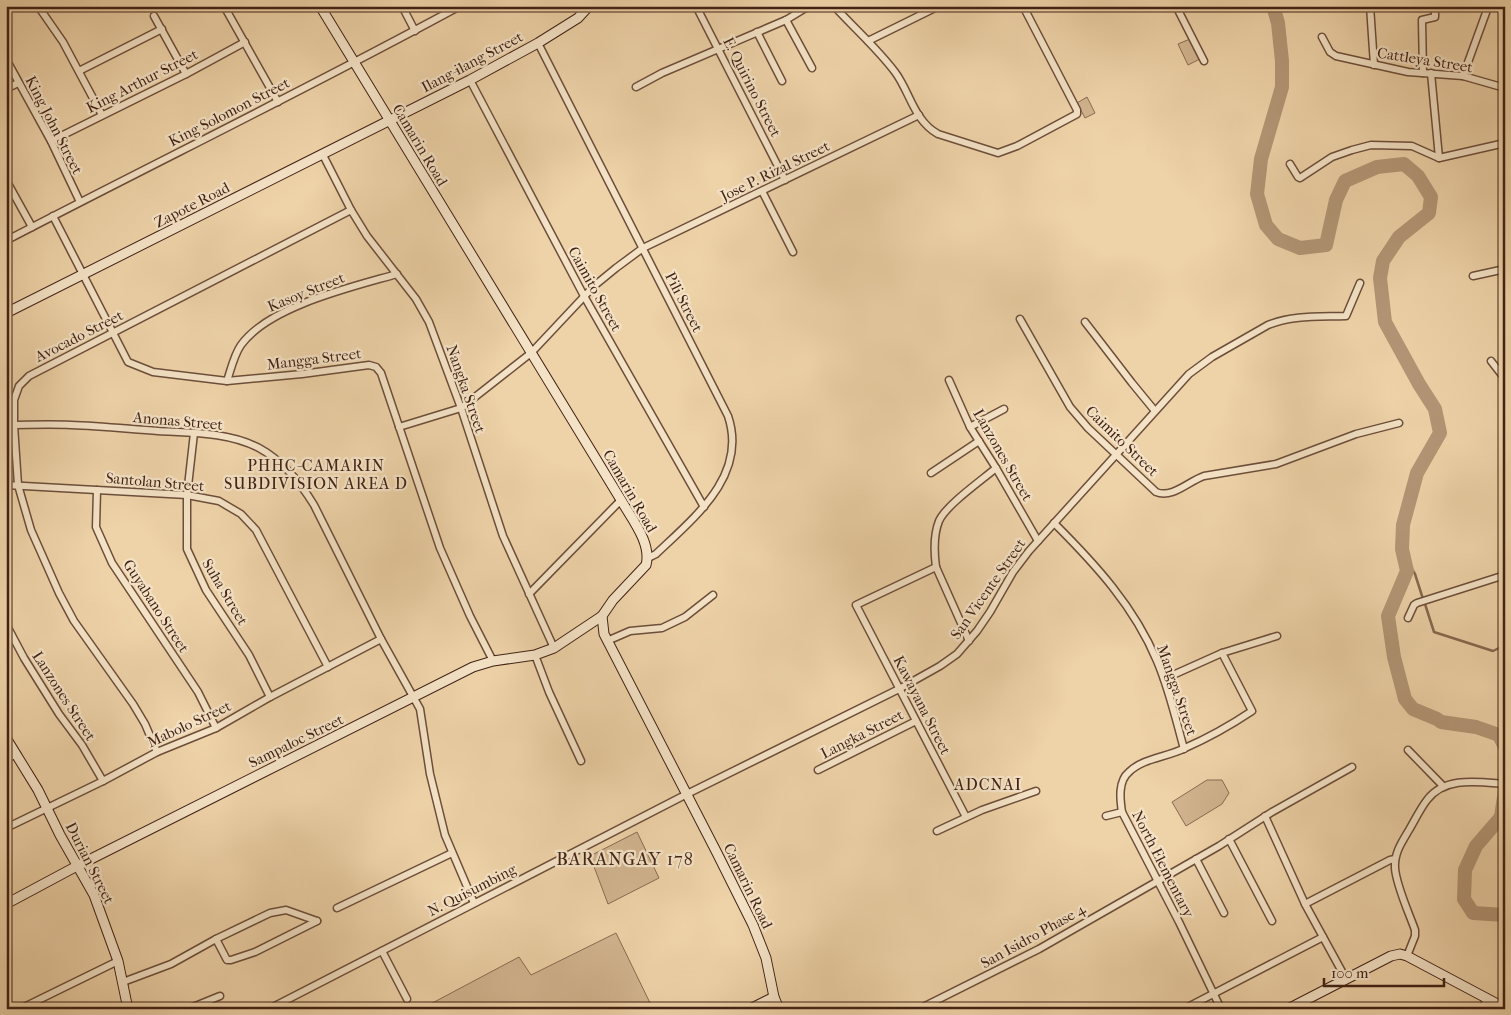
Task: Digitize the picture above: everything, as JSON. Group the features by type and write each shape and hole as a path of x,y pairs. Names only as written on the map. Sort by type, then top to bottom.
{"main road":[{"name":"Camarin Road","path":"320,6 621,500 646,545 648,558"},
{"name":"Ilang-ilang Street","path":"390,121 538,43 578,18 589,6"},
{"name":"Zapote Road","path":"6,313 390,121"},
{"path":"602,616 613,600 642,571 648,558"},
{"name":"Camarin Road","path":"602,616 604,634 607,641 687,794 759,940 766,958 774,997 779,1009"},
{"name":"Sampaloc Street","path":"6,904 77,866 473,667 494,661 535,655 554,648 602,616"},
{"name":"Durian Street","path":"6,738 17,754 94,895 118,961 128,1009"},
{"path":"1288,1009 1398,954 1407,956 1505,1008"},
{"path":"750,1009 774,997"}],"street":[{"path":"38,6 63,42 102,116"},
{"path":"224,6 278,102"},
{"path":"402,6 415,31"},
{"name":"King Solomon Street","path":"9,239 355,63 460,6"},
{"name":"E. Quirino Street","path":"696,6 785,180"},
{"path":"636,87 662,73 786,20 809,6"},
{"path":"834,6 895,72 924,124 938,134 998,153 1017,146 1077,114 1077,110 1023,6"},
{"path":"868,41 939,6"},
{"path":"1176,6 1204,61"},
{"path":"1370,6 1374,65"},
{"path":"1423,73 1422,22 1424,18 1435,17 1435,6"},
{"path":"1463,76 1487,10"},
{"path":"154,16 186,74"},
{"path":"786,20 812,68"},
{"path":"79,71 162,29"},
{"path":"757,32 782,81"},
{"name":"Cattleya Street","path":"1322,37 1330,52 1336,56 1408,72 1463,76 1504,86"},
{"name":"King Arthur Street","path":"50,141 186,74 245,42"},
{"name":"Pili Street","path":"538,43 728,416 732,428 732,456 729,468 721,483 704,507 656,554 648,558"},
{"name":"King John Street","path":"6,59 80,202"},
{"path":"1431,73 1439,158"},
{"name":"Caimito Street","path":"470,80 584,296 704,507"},
{"path":"6,89 18,83"},
{"name":"Jose P. Rizal Street","path":"461,408 531,353 584,296 616,268 643,248 919,115"},
{"path":"1290,164 1299,178 1332,157 1372,145 1412,146 1439,158 1505,144"},
{"name":"Nangka Street","path":"322,154 351,210 367,236 410,290 424,311 461,408 503,536 554,648"},
{"path":"6,180 32,227"},
{"path":"762,191 793,252"},
{"name":"Avocado Street","path":"157,752 145,724 74,621 59,593 31,530 18,485 14,400 19,386 29,376 351,210"},
{"name":"Mangga Street","path":"53,216 128,362 153,372 227,381 302,374 369,364 376,367 381,373 440,548 470,616 494,661"},
{"path":"1473,276 1505,269"},
{"name":"Kasoy Street","path":"227,381 241,345 252,333 272,317 348,288 397,274"},
{"name":"San Vicente Street","path":"687,794 899,689 957,654 990,612 1013,572 1038,541 1189,374 1268,324 1288,319 1346,316 1360,283"},
{"name":"Caimito Street","path":"1020,320 1070,407 1088,428 1156,492 1167,494 1194,479 1204,476 1276,464 1356,434 1399,423"},
{"path":"1084,322 1155,411"},
{"path":"1491,361 1505,379"},
{"name":"Lanzones Street","path":"949,380 970,427 1038,541"},
{"path":"399,427 461,408"},
{"path":"970,427 1004,409"},
{"name":"Anonas Street","path":"6,425 71,425 215,434 251,444 272,456 291,473 314,505 381,639 420,709 430,774 445,835 474,903"},
{"name":"Suha Street","path":"194,433 187,495 187,549 194,568 206,590 249,655 270,697"},
{"path":"931,473 979,440"},
{"path":"969,641 936,567 934,554 936,533 940,520 948,508 996,468"},
{"name":"Santolan Street","path":"6,485 187,495 219,501 241,514 256,530 328,666"},
{"name":"Guyabano Street","path":"97,490 96,527 112,563 184,672 216,728"},
{"path":"529,594 621,500"},
{"name":"Mangga Street","path":"1054,523 1115,589 1149,645 1164,679 1184,749"},
{"name":"Kawayana Street","path":"936,567 856,605 966,817"},
{"path":"1408,618 1414,605 1418,603 1505,575"},
{"path":"607,641 630,631 662,628 685,617 712,595"},
{"name":"Lanzones Street","path":"6,624 24,658 59,714 82,744 103,781"},
{"path":"1164,679 1222,653 1277,636"},
{"name":"Mabolo Street","path":"6,828 103,781 157,752 216,728 270,697 381,639"},
{"name":"North Elementary","path":"1221,1009 1180,922 1122,812 1120,800 1122,782 1129,771 1184,749 1252,711 1222,653"},
{"path":"535,655 549,692 581,761"},
{"name":"Langka Street","path":"818,770 916,721"},
{"path":"1408,750 1443,786"},
{"path":"6,759 17,754"},
{"name":"San Isidro Phase 4","path":"919,1009 1039,949 1352,767"},
{"path":"1407,956 1415,936 1415,930 1397,880 1395,859 1398,848 1426,800 1436,790 1443,786 1464,782 1505,784"},
{"path":"937,831 966,817 1036,791"},
{"name":"N. Quisumbing","path":"269,1009 687,794"},
{"path":"1106,816 1122,812"},
{"path":"1265,816 1305,904 1346,979"},
{"path":"1229,839 1272,921"},
{"path":"337,908 452,853"},
{"path":"1196,859 1224,913"},
{"path":"1305,904 1395,859"},
{"path":"123,982 171,964 216,939 278,910 292,911 317,921 255,952 231,960 227,960 216,939"},
{"path":"1184,1009 1323,937"},
{"path":"382,951 407,999"},
{"path":"20,1009 118,961"},
{"path":"188,1009 197,1007 220,996"},
{"path":"1482,1009 1487,998"}],"shaded area":[{"path":"1190,39 1200,59 1188,65 1178,44"},
{"path":"1087,97 1095,113 1085,118 1077,103"},
{"path":"1207,780 1222,780 1229,793 1222,804 1186,826 1172,802"},
{"path":"637,832 659,878 608,904 590,856"},
{"path":"616,933 652,1007 650,1009 421,1009 519,957 531,975"}],"waterway":[{"path":"1273,6 1278,23 1282,61 1282,87 1261,159 1257,194 1266,225 1278,239 1300,248 1326,245 1336,200 1345,181 1377,167 1404,164 1418,176 1431,197 1429,213 1399,237 1383,261 1380,278 1385,322 1435,409 1440,433 1417,473 1403,525 1402,549 1407,571 1388,616 1394,657 1405,699 1413,709 1441,722 1476,727 1499,735 1505,747"},
{"path":"1404,556 1415,574 1423,599"},
{"path":"1425,604 1434,632 1493,651 1505,645"},
{"path":"1505,790 1501,817 1476,846 1465,870 1464,899 1473,913 1505,915"}],"district":[{"name":"PHHC-CAMARIN SUBDIVISION AREA D","path":"316,474"},
{"name":"ADCNAI","path":"988,784"},
{"name":"BARANGAY 178","path":"625,859"}]}
